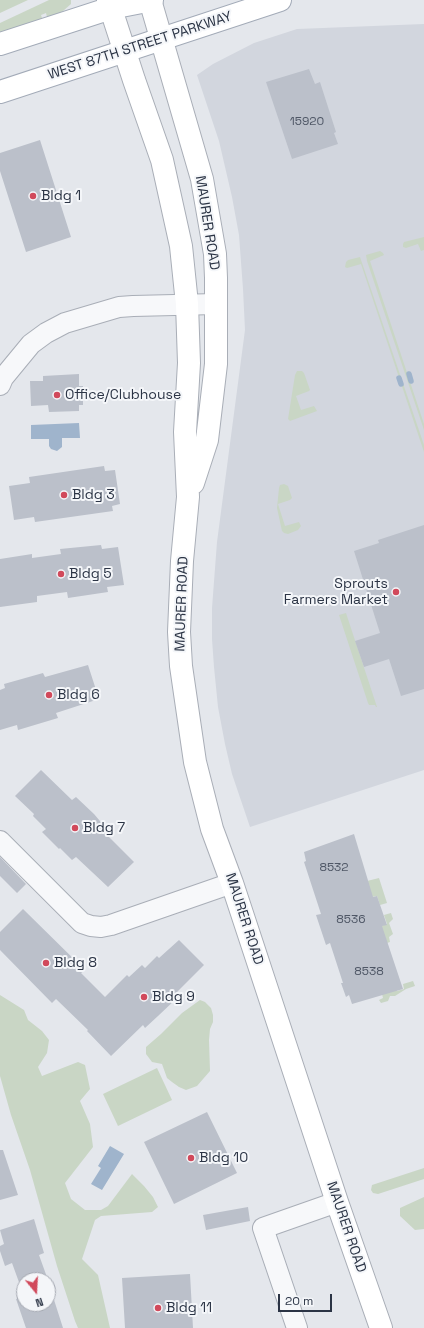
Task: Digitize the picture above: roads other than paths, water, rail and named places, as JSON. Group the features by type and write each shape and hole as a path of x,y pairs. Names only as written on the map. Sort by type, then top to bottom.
{"street":[{"name":"MAURER ROAD","path":"151,0 202,180 215,254 216,364 207,440 188,497"},
{"path":"0,44 109,4 151,0"},
{"name":"WEST 87TH STREET PARKWAY","path":"0,92 280,0"},
{"name":"MAURER ROAD","path":"109,4 162,160 170,190 181,246 187,304 190,363 185,432 188,497 182,561 179,632 181,666 195,762 212,829 232,883 337,1202 381,1328"},
{"path":"0,385 3,378 31,344 46,333 65,323 119,307 216,304"},
{"path":"0,841 82,923 91,926 111,925 232,883"},
{"path":"297,1328 263,1228 337,1202"}],"water":[{"path":"79,423 80,438 62,438 62,447 57,451 51,449 49,446 49,439 31,439 31,425"},
{"path":"110,1146 124,1154 102,1190 91,1184 101,1168 98,1166"}],"waterway":[{"path":"409,374 411,381"},
{"path":"399,378 401,384"}],"place":[{"name":"Bldg 1","path":"33,196"},
{"name":"Office/Clubhouse","path":"57,395"},
{"name":"Bldg 3","path":"64,495"},
{"name":"Bldg 5","path":"61,574"},
{"name":"Sprouts Farmers Market","path":"396,592"},
{"name":"Bldg 6","path":"49,695"},
{"name":"Bldg 7","path":"75,828"},
{"name":"Bldg 8","path":"46,963"},
{"name":"Bldg 9","path":"144,997"},
{"name":"Bldg 10","path":"191,1158"},
{"name":"Bldg 11","path":"158,1308"}]}
